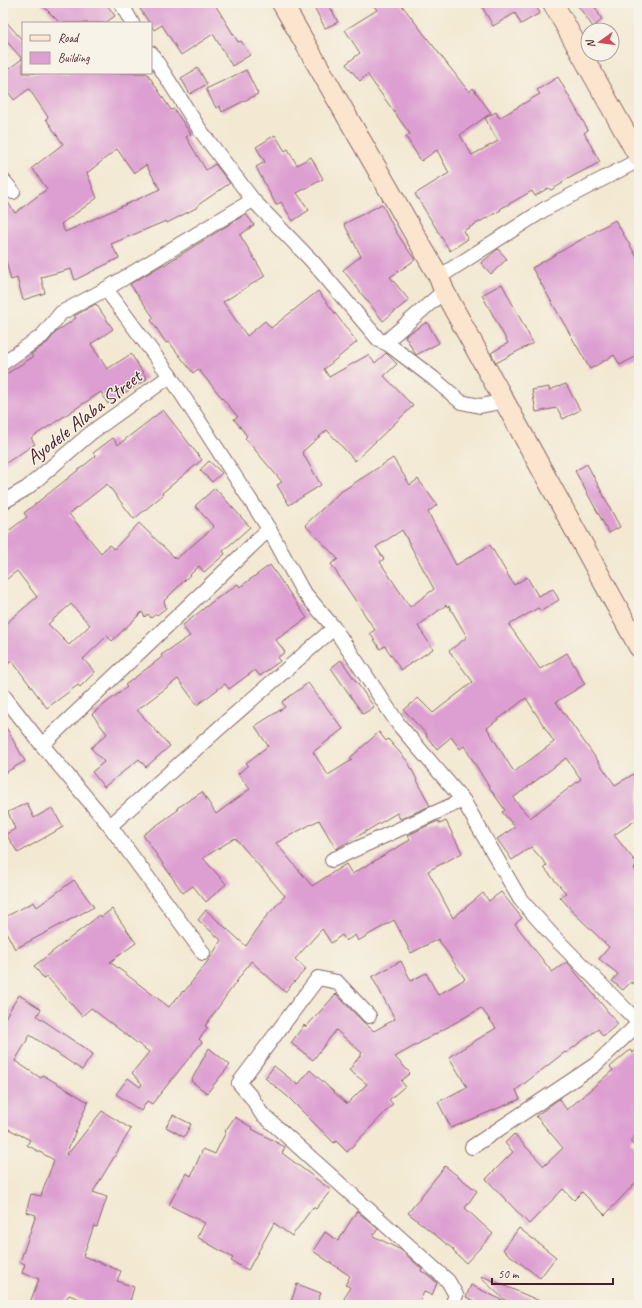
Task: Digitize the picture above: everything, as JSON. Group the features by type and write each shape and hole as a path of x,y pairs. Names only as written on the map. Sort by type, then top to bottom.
{"street":[{"path":"121,3 131,22"},
{"path":"282,3 441,284 639,647"},
{"path":"388,344 389,339 441,284 545,209 639,158 553,3"},
{"path":"152,55 200,130 253,200 312,261 379,340 388,344 433,378 461,402 480,406 505,401"},
{"path":"3,180 13,192"},
{"path":"3,363 42,336 61,313 106,289 253,200"},
{"path":"106,289 170,376 269,529 302,590 334,628 399,725 463,800 520,899 552,935 639,1023 595,1064 472,1147"},
{"name":"Ayodele Alaba Street","path":"3,502 27,488 92,432 170,376"},
{"path":"42,745 269,529"},
{"path":"110,826 334,628"},
{"path":"3,695 42,745 110,826 203,953"},
{"path":"332,860 463,800"},
{"path":"369,1016 337,982 318,978 239,1083 252,1098 261,1113 448,1281 456,1295 452,1305"}],"building":[{"path":"40,3 106,3 115,16 106,22 59,22"},
{"path":"148,3 214,3 238,42 241,41 250,55 232,66 213,34 181,55 162,25 154,30 152,27 152,22 149,22 140,9"},
{"path":"312,3 328,3 338,22 325,28"},
{"path":"372,3 400,3 469,92 473,88 491,113 460,135 472,155 498,141 485,118 496,112 499,118 540,94 537,90 558,77 588,130 584,133 600,162 562,182 563,183 551,190 548,188 535,196 532,191 500,209 501,210 463,231 468,239 450,251 415,194 449,173 437,150 421,161 406,137 410,134 367,74 360,81 346,64 360,53 345,30 377,10"},
{"path":"480,3 534,3 540,13 521,24 515,13 493,26"},
{"path":"576,3 593,3 602,20 599,22 589,22"},
{"path":"3,18 22,40 22,59 3,37"},
{"path":"22,59 22,74 148,74 171,110 174,109 191,134 186,137 206,170 215,164 230,183 198,205 198,207 167,223 166,221 111,244 119,258 75,280 71,269 41,277 45,293 23,300 17,278 11,280 6,261 3,262 3,195 15,213 47,189 32,168 63,144 46,119 48,117 29,89 14,100 3,85 3,73","holes":["117,149 134,173 146,165 160,189 65,232 61,224 97,198 87,173"]},
{"path":"198,68 207,84 190,94 181,78"},
{"path":"246,70 258,94 222,112 220,106 216,108 206,89"},
{"path":"275,135 285,151 288,149 297,165 311,157 323,179 297,193 309,210 293,221 281,202 276,205 256,167 265,162 256,147"},
{"path":"382,204 396,232 415,260 390,277 409,300 383,321 343,270 361,256 344,224"},
{"path":"246,214 254,225 240,235 265,276 223,302 247,336 265,321 271,328 318,291 357,342 324,369 329,377 368,355 375,363 386,353 397,364 384,376 413,406 355,461 327,430 302,452 321,485 289,505 277,485 282,482 245,438 247,436 234,419 238,417 198,369 193,373 169,342 166,343 151,320 154,318 130,284 164,265"},
{"path":"615,220 639,261 639,355 620,365 614,355 590,369 532,268"},
{"path":"498,249 507,259 491,274 481,263"},
{"path":"502,284 533,343 496,363 491,353 508,343 482,295"},
{"path":"96,304 113,329 91,344 107,369 131,354 147,379 108,404 101,392 31,438 35,444 3,465 3,376 33,357 31,354 47,343 56,332 76,318 74,316"},
{"path":"427,322 439,343 416,355 405,336"},
{"path":"566,384 580,410 563,419 557,408 536,412 532,390 549,387 549,390"},
{"path":"163,410 202,460 162,493 163,495 134,519 107,484 69,514 101,553 109,545 114,549 139,523 176,559 214,527 195,506 215,488 250,527 223,551 225,554 204,572 199,566 164,601 166,608 157,615 156,614 151,618 148,614 145,617 142,612 112,641 107,636 83,659 95,672 80,687 78,685 47,708 12,661 3,667 3,626 37,597 17,571 3,582 3,535 27,517 24,513 96,456 93,453 113,438 118,445","holes":["71,604 90,625 69,645 48,624"]},
{"path":"393,458 410,485 418,479 437,505 428,512 456,565 490,545 514,585 527,577 538,596 553,589 559,600 541,611 538,608 509,625 540,669 567,653 585,684 556,702 615,785 639,771 639,818 614,835 638,865 634,869 639,875 639,987 631,982 623,990 612,981 618,974 599,959 609,947 560,897 566,893 544,868 547,865 531,847 512,860 497,839 515,827 502,812 505,810 464,746 460,749 451,737 437,749 426,736 427,735 404,710 418,698 433,713 473,682 449,651 467,637 449,606 447,607 446,605 418,626 433,649 401,670 385,646 380,649 370,633 375,630 331,564 338,559 305,525 339,493","holes":["402,530 434,589 410,607 380,562 384,559 376,547","526,698 554,742 514,772 487,728","566,758 581,779 530,818 513,798"]},
{"path":"209,461 222,473 212,482 200,470"},
{"path":"587,464 620,527 609,533 575,471"},
{"path":"270,565 307,618 276,640 285,652 277,658 280,661 260,676 255,670 229,689 225,684 197,705 178,679 137,710 170,746 146,767 139,759 104,787 92,772 104,762 91,748 107,734 92,714 127,687 125,685 162,657 161,655 190,636 182,626 212,602 238,584 240,587"},
{"path":"341,660 374,707 363,714 331,668"},
{"path":"308,683 343,729 313,752 328,775 352,760 350,758 379,732 386,741 388,739 408,762 430,806 400,819 397,813 336,849 319,820 276,843 312,886 346,864 352,874 410,840 408,835 438,821 440,824 446,821 462,853 428,871 453,918 483,893 489,901 501,892 522,918 515,924 552,972 567,962 618,1024 603,1036 598,1029 566,1053 565,1052 516,1090 520,1099 451,1128 438,1102 467,1087 449,1057 496,1028 481,1008 395,1057 410,1073 401,1081 405,1086 389,1100 393,1104 347,1152 336,1141 334,1143 287,1096 265,1078 274,1066 298,1085 310,1070 347,1104 367,1084 349,1070 362,1053 336,1030 313,1060 291,1043 304,1025 306,1027 336,994 363,1022 374,1031 395,1019 372,977 401,961 411,981 426,973 438,995 465,979 438,939 411,953 394,920 358,941 355,935 346,941 342,935 331,943 322,929 295,959 306,969 285,992 251,961 205,1026 208,1028 199,1039 202,1042 152,1104 147,1101 141,1111 116,1094 128,1078 140,1087 142,1084 132,1073 149,1052 91,1008 82,1016 47,977 44,979 34,966 100,915 101,917 112,909 136,943 110,962 169,1007 183,991 184,992 211,957 221,940 198,920 206,910 246,946 264,919 285,896 235,838 203,858 226,884 206,902 193,886 183,893 143,835 178,810 177,808 202,792 216,814 250,789 238,774 248,765 246,763 268,746 255,726 285,707 282,702"},
{"path":"3,722 25,761 3,774"},
{"path":"27,803 34,818 52,808 63,827 18,853 6,834 15,829 8,812"},
{"path":"74,880 94,907 15,949 3,926 3,918 34,902 37,907"},
{"path":"19,995 41,1009 37,1016 93,1054 82,1070 30,1035 15,1061 41,1078 43,1075 88,1102 66,1154 67,1155 102,1111 131,1129 93,1192 107,1197 97,1227 94,1226 83,1256 121,1271 117,1281 134,1287 129,1305 95,1305 69,1295 62,1305 29,1305 39,1279 22,1273 25,1264 20,1262 36,1215 26,1212 31,1194 41,1196 54,1160 27,1145 30,1140 3,1126 3,1021"},
{"path":"639,1046 639,1132 630,1141 639,1151 639,1179 605,1215 582,1192 574,1200 563,1189 529,1224 486,1179 513,1152 505,1143 514,1134 544,1166 563,1148 536,1116 559,1099 567,1110 613,1070 610,1067 630,1050 633,1053"},
{"path":"209,1048 230,1065 207,1093 191,1081"},
{"path":"173,1115 191,1124 184,1137 166,1127"},
{"path":"235,1117 253,1128 252,1129 285,1147 282,1153 331,1190 316,1209 313,1207 292,1236 274,1223 248,1270 231,1261 233,1258 197,1237 205,1223 169,1205 186,1173 191,1176 203,1149 215,1154 226,1132 225,1131"},
{"path":"445,1166 477,1191 465,1208 493,1234 466,1263 453,1251 454,1250 408,1213"},
{"path":"357,1211 378,1229 373,1236 401,1250 422,1269 421,1271 437,1283 432,1295 424,1292 418,1305 341,1305 350,1287 345,1285 350,1276 313,1251 325,1232 338,1241"},
{"path":"519,1228 556,1257 540,1278 503,1250"},
{"path":"482,1276 549,1305 474,1305 475,1301 466,1297 471,1285 508,1303 481,1278"},
{"path":"297,1284 321,1293 316,1305 290,1305"}]}
